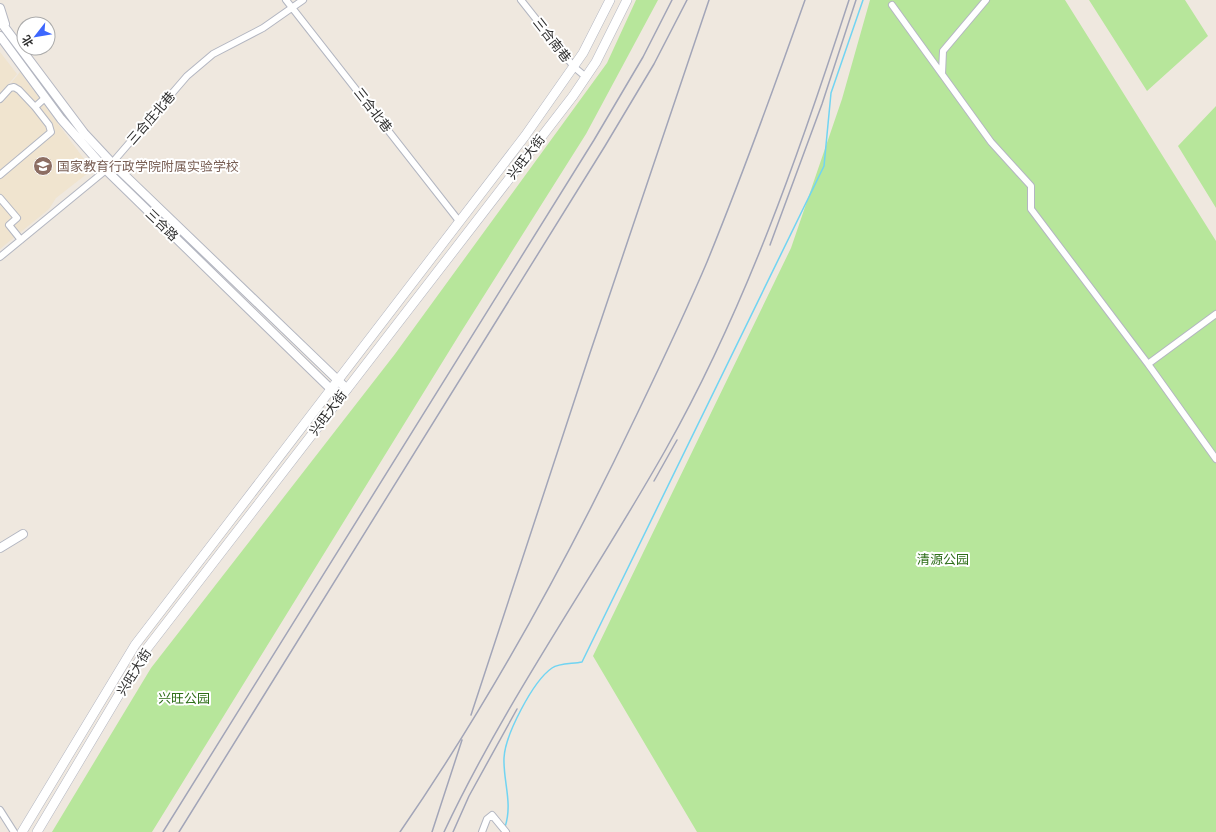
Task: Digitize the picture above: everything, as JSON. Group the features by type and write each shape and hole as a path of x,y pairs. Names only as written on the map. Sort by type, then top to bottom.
{"main road":[{"name":"兴旺大街","path":"22,832 135,645 525,136 574,67 602,18 610,0"},
{"name":"兴旺大街","path":"37,832 145,651 586,77 596,62 627,0"}],"street":[{"name":"三合北巷","path":"286,0 459,221"},
{"name":"三合庄北巷","path":"0,257 106,170 187,76 201,63 213,54 264,28 293,9 303,0"},
{"name":"三合南巷","path":"521,0 574,67 586,77"},
{"path":"942,74 943,51 986,0"},
{"path":"892,5 991,142 1031,186 1031,209 1148,364 1216,459"},
{"path":"0,8 8,31"},
{"name":"三合路","path":"0,20 84,133 112,163 347,389"},
{"name":"三合路","path":"0,36 45,98 106,170 330,390 340,398"},
{"path":"0,99 10,88 14,87 19,90 49,125 51,132 0,175"},
{"path":"35,107 45,98"},
{"path":"0,198 17,218 9,225 21,240"},
{"path":"1148,364 1216,314"},
{"path":"0,548 23,534"},
{"path":"0,810 14,832"},
{"path":"482,832 489,815 493,816 506,832"}],"shaded area":[{"path":"0,52 17,74 0,94"},
{"name":"国家教育行政学院附属实验学校","path":"20,72 84,159 88,173 56,198 49,209 0,249 0,97"}],"green space":[{"name":"兴旺公园","path":"636,0 658,0 586,134 461,332 152,832 52,832 151,668 395,354 607,63"},
{"name":"清源公园","path":"870,0 1065,0 1216,241 1216,832 697,832 593,656 791,248 842,99"},
{"path":"1089,0 1185,0 1208,36 1147,91"},
{"path":"1216,106 1216,208 1178,146"}],"waterway":[{"path":"505,827 508,801 504,758 509,736 521,709 537,684 545,675 555,666 582,662 824,166 831,93 863,0"}],"railway":[{"path":"163,832 594,140 643,57 672,0"},
{"path":"179,832 605,146 654,64 687,0"},
{"path":"471,715 590,353 709,0"},
{"path":"400,832 466,731 497,680 556,575 611,468 673,339 707,262 758,132 805,0"},
{"path":"444,832 495,734 638,497 695,395 746,285 769,229 811,115 849,0"},
{"path":"770,245 822,104 856,0"},
{"path":"654,481 677,440"},
{"path":"453,832 469,796 517,709"},
{"path":"432,832 462,740"}],"place":[{"name":"国家教育行政学院附属实验学校","path":"43,166"}]}
